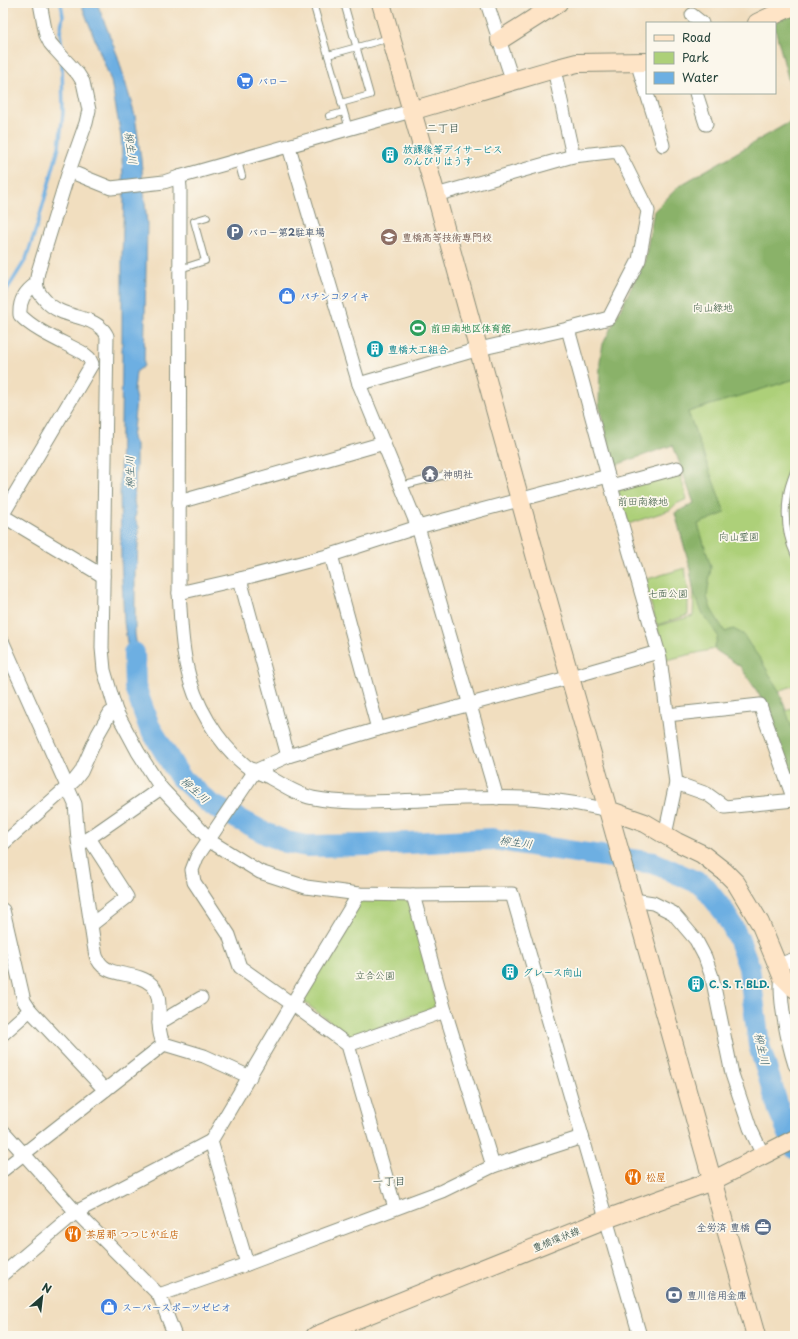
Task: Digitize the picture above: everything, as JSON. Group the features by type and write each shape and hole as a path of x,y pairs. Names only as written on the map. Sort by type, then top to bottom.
{"street":[{"path":"40,3 46,35 50,43 78,74 83,82 89,110 38,272 36,284 38,292 51,307 69,315 92,322 103,329 107,336 102,648 104,670 116,711 138,752 161,788 213,843 260,872 306,887 359,894 512,894 640,1336"},
{"path":"381,3 480,349 520,499 756,1336"},
{"path":"487,3 513,82"},
{"path":"500,40 558,3"},
{"path":"759,22 795,5"},
{"path":"69,171 111,188 160,182 349,130 577,63 642,62 646,78"},
{"path":"554,69 573,156"},
{"path":"650,94 663,145"},
{"path":"696,94 706,124"},
{"path":"289,147 359,384 418,527 497,798"},
{"path":"359,384 480,349 609,318 639,260 648,211 618,151 573,156 436,195"},
{"path":"179,177 179,593 181,632 187,669 201,709 219,738 245,766 306,796 322,799 363,801 497,798 538,799 589,806 610,817 645,823 665,836 713,861 736,884 760,923 780,971 795,989"},
{"path":"36,284 27,290 20,306 20,315 25,321 83,353 89,358 92,364 3,515 103,576"},
{"path":"568,329 609,481 658,652 676,783 665,836"},
{"path":"179,502 384,443"},
{"path":"179,593 240,579 331,555 418,527 520,499 677,468"},
{"path":"331,555 378,729"},
{"path":"240,579 288,756"},
{"path":"4,646 75,804 84,842 91,925 98,960 107,970 136,976 151,984 158,994 160,1037 164,1044 204,1056 250,1077"},
{"path":"395,1208 348,1045 240,967 229,935 194,882 192,870 197,857 255,771 288,756 378,729 658,652"},
{"path":"667,716 760,705 794,800 725,807 707,794 676,783"},
{"path":"3,844 68,787 81,772 98,734 110,713 116,711"},
{"path":"84,842 161,788"},
{"path":"84,842 127,897 91,925"},
{"path":"3,1274 76,1212 211,1141 359,894"},
{"path":"413,895 445,1010 493,1166"},
{"path":"633,898 653,903 673,914 696,940 705,957 712,977 732,1074 750,1128 765,1154"},
{"path":"3,910 24,1001 30,1010 105,1090"},
{"path":"795,958 780,971 782,1004 791,1053 795,1065"},
{"path":"159,1023 201,998"},
{"path":"3,1034 30,1010"},
{"path":"348,1045 445,1010"},
{"path":"3,1170 164,1044"},
{"path":"3,1131 76,1212 159,1295 174,1336"},
{"path":"159,1295 247,1264 442,1190 493,1166 582,1137"},
{"name":"豊橋環状線","path":"314,1336 606,1219 712,1181 795,1139"},
{"path":"211,1141 247,1264"}],"lane":[{"path":"313,3 349,130"},
{"path":"341,103 370,95 344,3"},
{"path":"328,55 390,37"},
{"path":"329,116 344,112"},
{"path":"238,161 242,176"},
{"path":"180,269 206,259 194,221 207,217"},
{"path":"795,469 787,494 785,519 795,556"},
{"path":"402,486 445,474"}],"green space":[{"path":"795,10 795,105 776,32 776,22"},
{"name":"向山緑地","path":"795,119 795,685 779,691 786,711 795,707 795,787 759,694 740,666 714,649 666,660 657,626 693,616 694,593 689,563 675,513 694,503 673,445 688,411 654,211 679,186"},
{"name":"向山緑地","path":"795,119 795,379 688,412 725,513 698,524 711,567 707,597 711,609 725,632 733,629 743,634 761,660 779,691 795,736 795,787 759,694 740,666 714,649 718,636 703,614 694,593 689,563 675,513 694,503 673,445 613,466 599,404 600,361 603,344 645,260 654,211 679,186"},
{"name":"前田南緑地","path":"679,471 687,499 676,504 670,510 628,524 618,490"},
{"name":"七面公園","path":"685,568 688,589 688,615 657,625 644,580"},
{"name":"立合公園","path":"404,898 411,904 436,1004 434,1008 355,1036 349,1036 304,1002 303,996 360,900"}],"water":[{"path":"81,3 97,3 118,57 135,116 141,159 147,224 144,366 136,372 134,391 136,401 132,439 136,444 134,501 136,513 135,519 139,527 137,564 135,570 135,634 145,688 141,700 132,676 124,622 121,557 120,487 122,256 124,199 121,136 111,81"}],"waterway":[{"path":"61,3 63,16 60,32 62,50"},
{"path":"3,296 26,259 37,226 59,147 63,113 62,62"},
{"name":"柳生川","path":"134,653 135,687 149,726 180,777 210,804 267,834 286,842 307,846 367,845 492,839 654,863 703,885 725,913 738,938 749,967 759,1045 779,1110 795,1148"}],"place":[{"name":"バロー","path":"245,81"},
{"name":"放課後等デイサービス のんびりはうす","path":"390,155"},
{"name":"バロー第2駐車場","path":"235,232"},
{"name":"豊橋高等技術専門校","path":"389,237"},
{"name":"パチンコタイキ","path":"287,296"},
{"name":"前田南地区体育館","path":"418,328"},
{"name":"豊橋大工組合","path":"375,349"},
{"name":"神明社","path":"430,474"},
{"name":"グレース向山","path":"510,972"},
{"name":"C. S. T. BLD.","path":"696,984"},
{"name":"松屋","path":"633,1177"},
{"name":"全労済 豊橋","path":"763,1227"},
{"name":"茶居那 つつじが丘店","path":"73,1234"},
{"name":"豊川信用金庫","path":"674,1295"},
{"name":"スーパースポーツゼビオ","path":"109,1307"}],"district":[{"name":"二丁目","path":"443,128"},
{"name":"一丁目","path":"389,1181"}],"park label":[{"name":"向山霊園","path":"739,536"}]}
